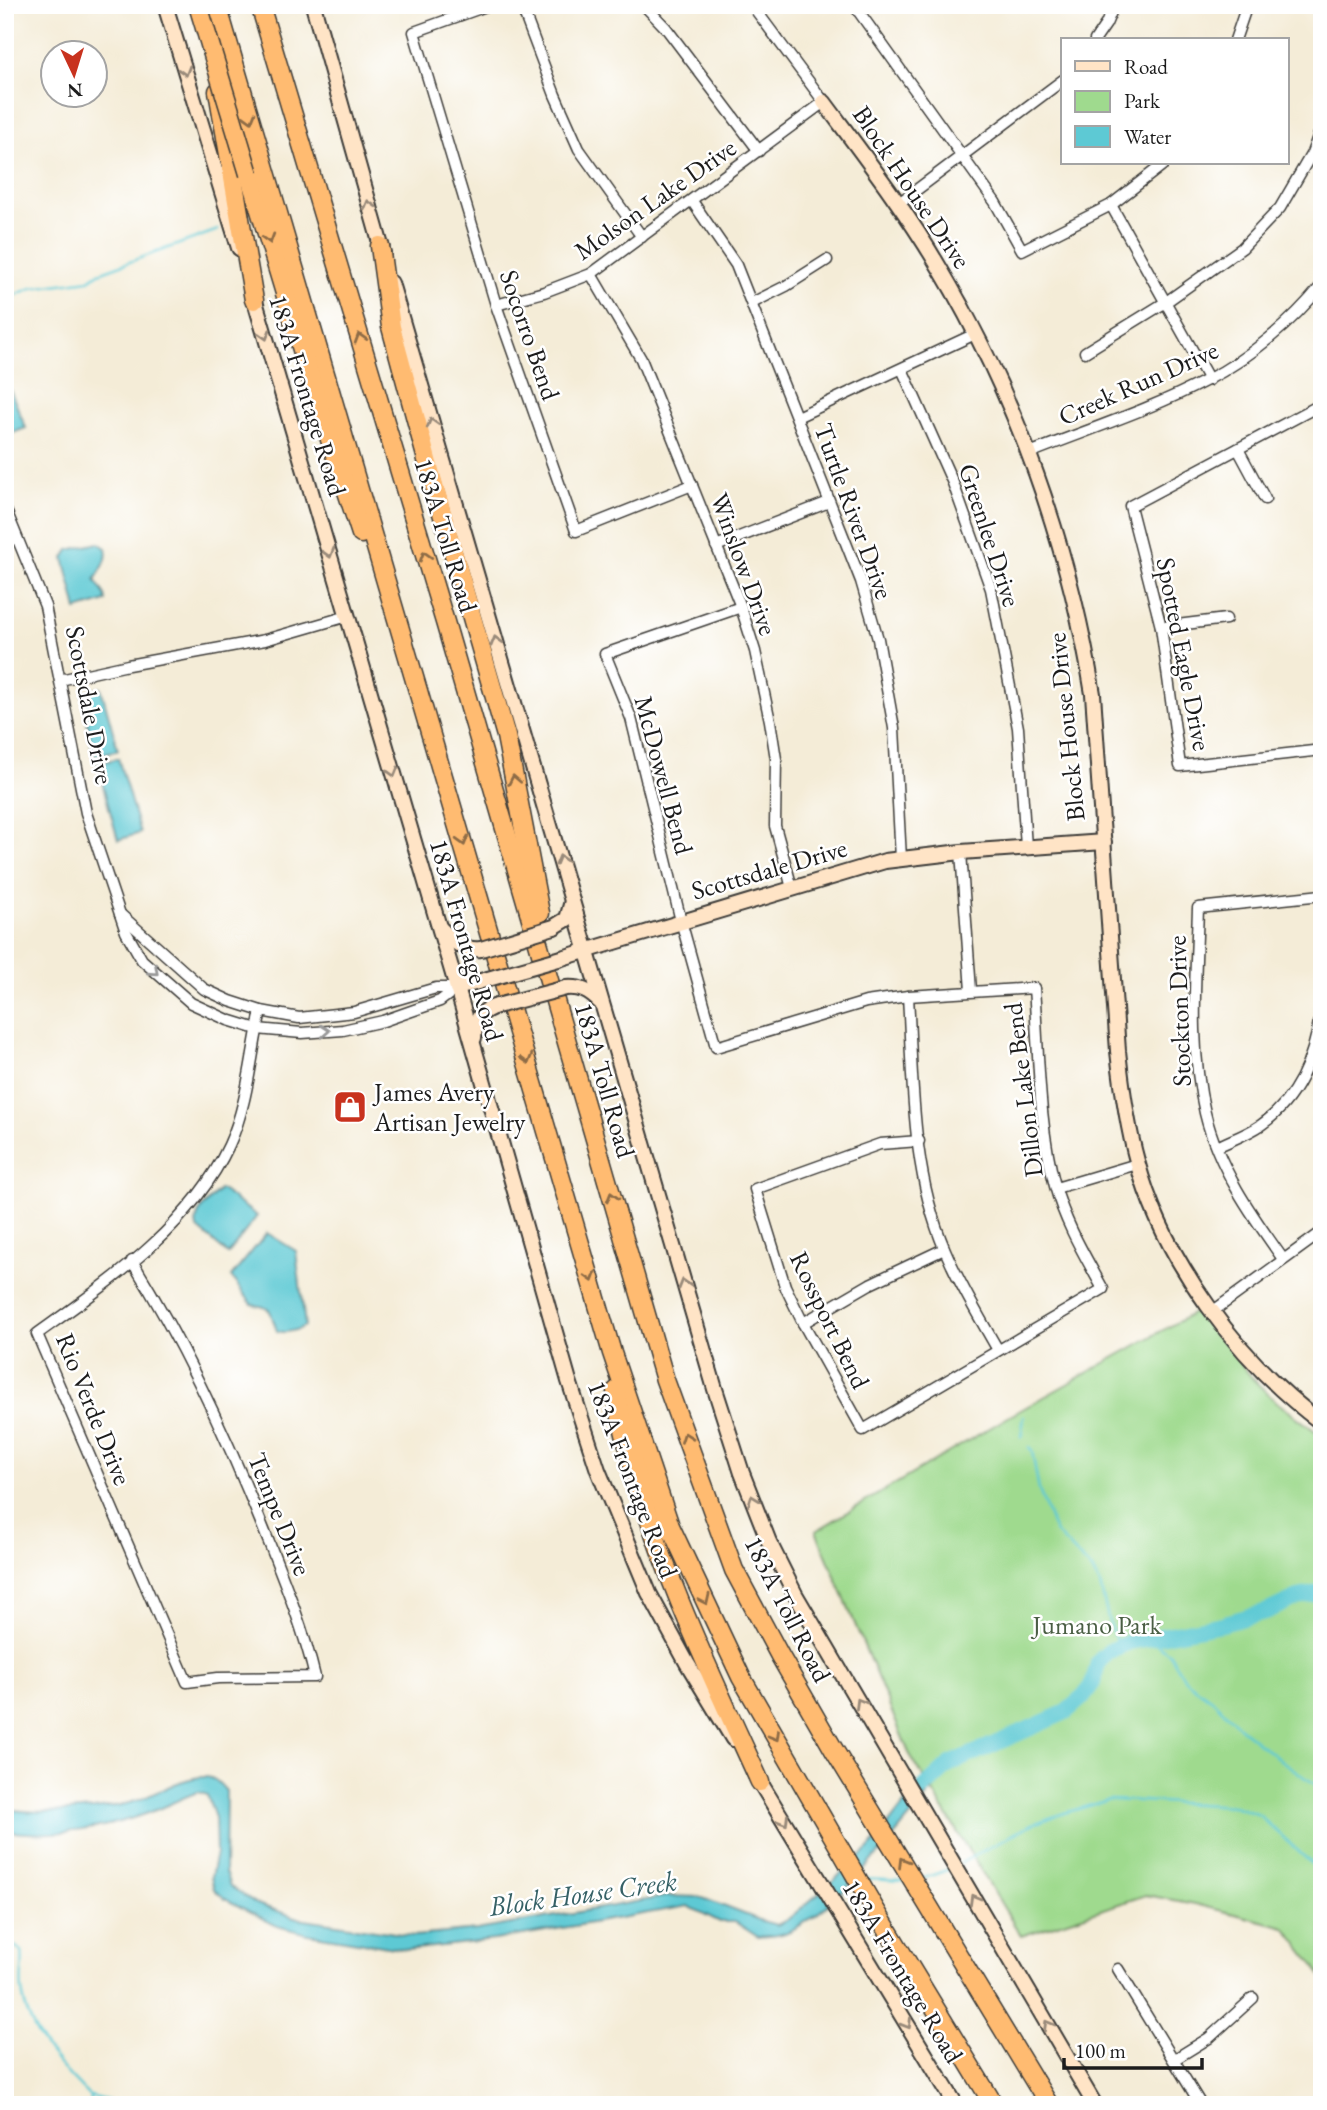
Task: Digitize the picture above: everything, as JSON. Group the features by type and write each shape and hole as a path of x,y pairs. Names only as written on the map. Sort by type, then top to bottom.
{"highway":[{"path":"200,5 254,300"},
{"path":"200,5 319,406 396,642 423,705"},
{"path":"217,5 612,1353 670,1526 741,1677 994,2105"},
{"name":"183A Toll Road","path":"260,5 445,622 665,1380 734,1570 780,1656 1049,2105"},
{"path":"380,246 391,327 506,736 559,1016"},
{"path":"612,1353 618,1407 637,1481 659,1547 690,1629 760,1782"}],"main road":[{"name":"183A Frontage Road","path":"165,5 348,616 569,1381 598,1470 649,1593 673,1637 956,2105"},
{"path":"313,5 380,246 601,1003 715,1389 743,1473 769,1542 815,1627 1095,2105"},
{"name":"Block House Drive","path":"824,102 899,203 940,268 1003,394 1052,523 1084,641 1093,694 1124,1106 1138,1164 1153,1206 1172,1246 1226,1331 1270,1380 1322,1423"},
{"name":"Scottsdale Drive","path":"457,988 870,865 961,852 1104,842"},
{"path":"439,927 461,947 481,949 554,927 567,919 572,899"},
{"path":"473,1048 477,1019 487,1009 578,987 586,990 601,1003"}],"street":[{"name":"Socorro Bend","path":"489,5 414,32 496,304 576,531 692,485"},
{"path":"522,5 555,95 579,149 642,237"},
{"path":"644,5 666,28 759,151"},
{"name":"Block House Drive","path":"752,5 824,102"},
{"path":"854,5 995,202 1022,250 1111,205 1164,164"},
{"path":"1096,38 1114,5"},
{"path":"1236,38 1247,5"},
{"path":"899,203 1061,81"},
{"name":"Molson Lake Drive","path":"496,304 544,292 590,274 824,102"},
{"path":"1085,352 1166,302 1242,248 1280,208 1312,153 1322,126"},
{"name":"Turtle River Drive","path":"692,201 736,265 861,581 878,639 894,728 901,859"},
{"path":"1111,205 1209,380"},
{"path":"752,303 786,286 827,260"},
{"name":"Winslow Drive","path":"590,274 641,359 741,607 755,651 770,720 776,759 775,826 792,888"},
{"name":"Creek Run Drive","path":"1027,454 1209,380 1259,346 1306,305 1322,285"},
{"path":"797,417 975,334"},
{"name":"Greenlee Drive","path":"902,369 953,483 991,589 1018,728 1026,847"},
{"name":"Spotted Eagle Drive","path":"1322,404 1130,506 1161,627 1180,766 1322,750"},
{"path":"1238,449 1265,499"},
{"path":"716,546 829,502"},
{"name":"Scottsdale Drive","path":"5,508 45,606 86,813 126,932 142,960 191,1003 228,1020 257,1029 302,1033 343,1030 383,1021 440,1001 457,988"},
{"name":"McDowell Bend","path":"716,1047 681,921 631,719 605,654 741,607"},
{"path":"60,680 265,640 348,616"},
{"path":"1161,627 1226,619"},
{"path":"961,852 971,991"},
{"name":"Stockton Drive","path":"1283,1259 1247,1208 1217,1147 1206,1114 1197,1071 1195,1034 1198,908 1322,895"},
{"name":"Scottsdale Drive","path":"120,913 204,989 261,1011 299,1018 354,1012 436,988 457,988"},
{"name":"Dillon Lake Bend","path":"716,1047 866,1002 908,996 1034,988 1045,1141 1056,1188 1074,1235 1103,1289 998,1350"},
{"path":"908,996 923,1178 944,1249 998,1350"},
{"name":"Rio Verde Drive","path":"187,1682 37,1334 132,1261 173,1224 206,1185 227,1148 239,1116 261,1011"},
{"path":"1217,1147 1260,1126 1284,1106 1300,1083 1317,1038 1320,1016"},
{"name":"Rossport Bend","path":"919,1141 880,1144 755,1189 785,1286 863,1430 998,1350"},
{"path":"1056,1188 1138,1164"},
{"path":"1212,1312 1322,1232"},
{"path":"803,1323 870,1284 944,1249"},
{"name":"Tempe Drive","path":"132,1261 165,1314 232,1451 290,1596 307,1643 315,1677 218,1678 187,1682"},
{"path":"1118,1969 1201,2105"},
{"path":"1175,2059 1209,2038 1253,1998"}],"green space":[{"name":"Jumano Park","path":"1199,1310 1253,1379 1274,1400 1322,1436 1322,1976 1285,1927 1195,1904 1146,1895 1021,1936 909,1753 816,1531 1010,1416"}],"water":[{"path":"5,378 26,428 5,436"},
{"path":"98,543 106,548 106,557 95,580 106,601 77,610 64,558 69,550"},
{"path":"101,688 118,750 97,755 93,753 83,697 84,692"},
{"path":"118,758 140,833 118,840 97,764"},
{"path":"220,1189 257,1216 228,1254 197,1228 196,1222 207,1202"},
{"path":"267,1233 296,1251 305,1326 295,1330 277,1331 270,1311 252,1304 231,1277"},
{"path":"934,1770 941,1780 848,1887 805,1922 782,1934 758,1937 735,1922 720,1922 688,1906 494,1940 407,1950 308,1934 277,1926 225,1899 214,1889 211,1877 216,1853 215,1818 207,1795 198,1792 148,1813 96,1828 59,1833 5,1831 5,1808 52,1812 110,1807 139,1800 189,1779 209,1777 226,1791 225,1872 230,1886 257,1904 298,1918 414,1936 477,1930 669,1896 700,1897 777,1925 787,1920 869,1849"}],"waterway":[{"path":"5,299 32,288 89,280 99,273 218,230"},
{"path":"1021,1437 1024,1417"},
{"path":"1029,1447 1039,1490 1055,1532 1092,1570 1100,1585 1110,1626 1119,1647"},
{"name":"Block House Creek","path":"923,1789 950,1764 1066,1712 1082,1698 1093,1683 1098,1662 1111,1650 1130,1642 1222,1624 1268,1611 1298,1597 1322,1592"},
{"path":"1150,1639 1170,1654 1185,1680 1214,1701 1240,1728 1322,1789"},
{"path":"961,1863 1030,1825 1109,1800 1234,1806 1259,1815 1322,1873"},
{"path":"922,1879 952,1868"},
{"path":"867,1879 905,1881"},
{"path":"5,1940 22,1951 21,1980 25,2006 38,2035 56,2061 89,2096 92,2105"},
{"path":"90,2096 124,2105"}],"place":[{"name":"James Avery Artisan Jewelry","path":"350,1107"}]}
